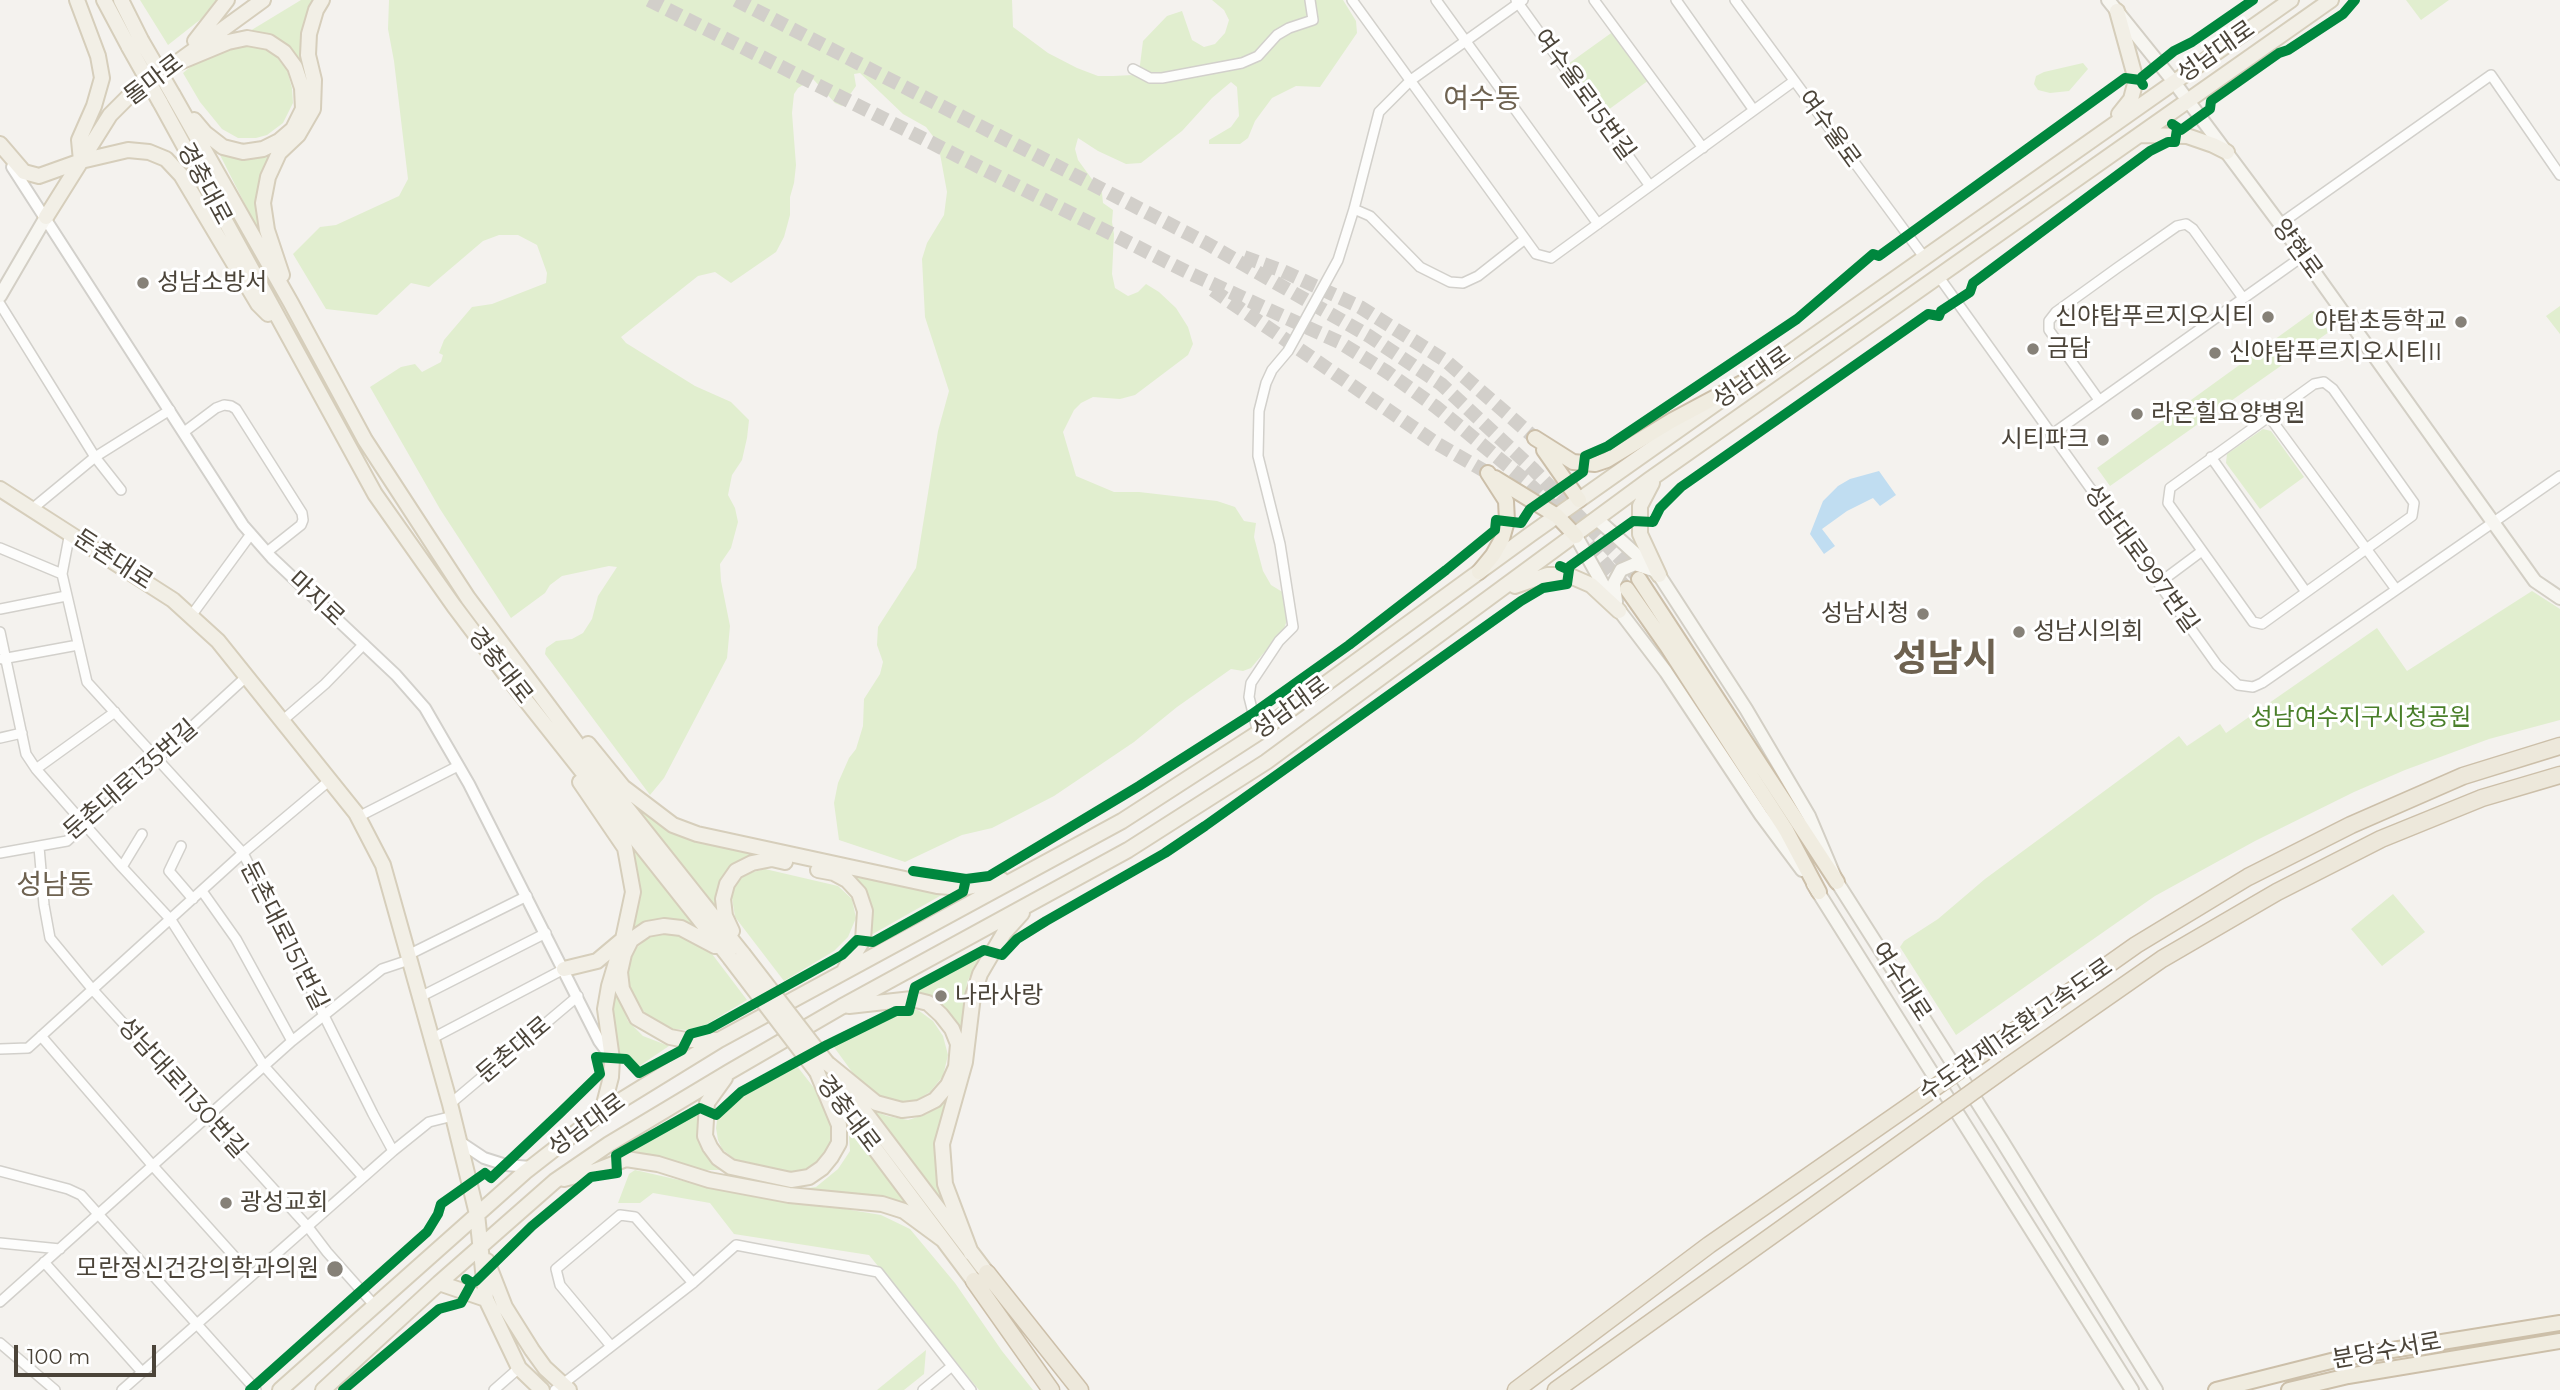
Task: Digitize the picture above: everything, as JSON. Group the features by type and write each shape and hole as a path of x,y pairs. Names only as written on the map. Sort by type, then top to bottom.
{"highway":[{"path":"1579,500 1535,438 1573,462 1595,464 1607,460 1671,421 1755,376"},
{"path":"1479,572 1502,539 1507,521 1506,501 1488,473 1557,516 1576,536"},
{"name":"여수대로","path":"1639,579 1837,881"},
{"name":"여수대로","path":"1626,589 1667,646 1786,830 1819,892"},
{"name":"수도권제1순환고속도로","path":"1516,1390 1709,1245 2136,945 2248,877 2351,825 2463,776 2560,746"},
{"name":"수도권제1순환고속도로","path":"1556,1390 2162,959 2277,892 2381,839 2482,798 2560,775"},
{"path":"981,1277 1089,1390"},
{"path":"981,1277 1015,1338 1051,1390"},
{"name":"분당수서로","path":"2216,1390 2343,1358 2560,1323"},
{"path":"1034,1334 1080,1390"},
{"path":"1015,1338 1058,1390"},
{"name":"분당수서로","path":"2289,1390 2348,1376 2553,1342"}],"main road":[{"path":"77,0 98,56 102,78 94,106 79,140 81,161"},
{"name":"경충대로","path":"104,0 135,43 291,303 365,440 468,598 822,1068 971,1253 981,1277"},
{"name":"경충대로","path":"121,0 135,43"},
{"path":"127,0 135,43"},
{"path":"175,64 227,0"},
{"name":"돌마로","path":"46,217 110,115 139,86 175,64 263,0"},
{"path":"291,303 267,230 263,203 268,177 279,153 298,135 313,108 314,80 309,55 309,34 322,0"},
{"name":"성남대로","path":"280,1390 531,1167 602,1112 719,1040 1122,821 1258,733 1579,500 2291,0"},
{"name":"성남대로","path":"323,1390 555,1181 609,1144 841,1007 1128,850 1266,762 1662,471 2331,0"},
{"path":"2111,125 2131,99 2136,80 2112,5"},
{"name":"양현로","path":"2112,5 2189,101 2280,224 2535,581 2560,598"},
{"path":"166,98 223,147 243,152 263,149 279,141 293,129 303,109 302,88 295,67 284,51 269,42 247,38 228,42 175,64"},
{"name":"경충대로","path":"166,98 287,336 375,494 512,683 736,956"},
{"path":"2138,135 2187,136 2227,152"},
{"path":"0,147 24,172 39,176 81,161 128,150 149,152 166,159 181,176 258,303 287,336"},
{"path":"0,296 46,217"},
{"path":"1662,471 1644,495 1639,521 1643,544 1659,575 1746,709 1809,816 1837,881"},
{"name":"둔촌대로","path":"0,489 173,600 191,616 218,641 358,817 383,865 460,1142 477,1214 486,1299 519,1368 542,1390"},
{"path":"1579,500 1659,575"},
{"path":"1576,536 1619,611 1666,672 1761,815 1819,892"},
{"path":"1619,611 1614,589 1615,579 1621,569 1640,565 1659,575"},
{"path":"1498,593 1548,575 1568,575 1591,585 1619,611"},
{"path":"468,598 623,787 673,825 697,834 937,886 964,888 986,885 1037,869"},
{"path":"512,683 625,848 633,892 623,939 608,986 605,1009 612,1059 611,1077 602,1112"},
{"path":"736,956 725,916 723,899 727,884 736,871 752,863 772,859 834,873 847,880 859,893 865,911 863,940 844,971"},
{"name":"여수대로","path":"1837,881 2003,1141 2141,1366 2159,1390"},
{"name":"여수대로","path":"1819,892 2132,1390"},
{"path":"971,1253 945,1184 942,1144 965,1062 973,996 979,974 1004,933 1030,905"},
{"path":"719,1040 686,1041 670,1037 637,1018 622,989 620,972 631,940 647,929 664,926 681,928 736,956"},
{"path":"564,969 597,961 623,939"},
{"path":"822,1068 876,1103 902,1110 919,1108 935,1100 948,1085 956,1067 958,1044 941,1015 928,1003 912,999 841,1007"},
{"path":"729,1072 706,1103 705,1136 710,1147 718,1158 731,1167 791,1180 809,1177 822,1168 839,1143 839,1125 822,1068"},
{"name":"경충대로","path":"822,1068 942,1239 981,1277"},
{"path":"555,1181 595,1171 626,1159 709,1180 789,1195 882,1204 904,1212 942,1239"},
{"name":"둔촌대로","path":"481,1247 505,1307 532,1350 562,1388"},
{"path":"439,1283 486,1299"}],"street":[{"path":"1133,69 1150,78 1161,78 1242,63 1258,56 1277,35 1313,20 1310,0"},
{"name":"여수울로15번길","path":"1352,0 1536,254 1551,258 1794,81"},
{"path":"1436,0 1598,224"},
{"path":"1594,0 1703,148"},
{"path":"1676,0 1753,109"},
{"name":"여수울로","path":"1735,0 1924,257"},
{"path":"1258,733 1249,696 1251,683 1272,650 1293,627 1282,555 1258,456 1259,411 1266,383 1272,370 1288,351 1338,260 1374,135 1378,112 1411,80 1519,1"},
{"name":"여수울로15번길","path":"1519,1 1650,186"},
{"path":"2280,224 2491,75 2560,175"},
{"name":"마지로","path":"0,147 251,534 396,675 425,708 527,896 599,1041 612,1059"},
{"path":"1354,209 1370,216 1420,267 1450,282 1464,283 1478,276 1525,239"},
{"path":"2099,400 2049,330 2049,321 2056,312 2177,226 2186,224 2193,229 2243,298"},
{"path":"2051,435 2302,256"},
{"name":"성남대로997번길","path":"1939,277 2217,665 2232,681 2246,687 2253,688 2262,682 2560,476"},
{"path":"0,304 95,457 121,490"},
{"path":"2324,383 2333,389 2414,503 2412,516 2262,624 2253,622 2168,503 2169,488 2211,457 2314,384 2324,383"},
{"path":"184,432 216,408 231,406 236,409 302,513 301,525 267,552"},
{"path":"32,509 95,457 170,410"},
{"path":"2268,415 2395,588"},
{"path":"2211,457 2306,592"},
{"name":"둔촌대로151번길","path":"70,532 62,575 87,682 243,853 393,1151"},
{"path":"191,616 251,534"},
{"path":"0,548 62,575"},
{"path":"2159,583 2202,551"},
{"path":"0,609 66,596"},
{"path":"0,632 3,658 26,754 85,826 171,920 264,1066 363,1177"},
{"path":"282,722 325,684 364,644"},
{"path":"3,658 78,645"},
{"name":"둔촌대로135번길","path":"0,853 67,841 246,677"},
{"path":"36,769 115,712"},
{"path":"0,738 22,733"},
{"path":"358,817 458,766"},
{"path":"0,1049 28,1048 243,853 330,780"},
{"path":"122,867 142,834"},
{"name":"성남대로1130번길","path":"39,846 50,939 308,1227 375,1306"},
{"path":"181,846 169,871 193,899"},
{"path":"202,891 236,939 292,1041"},
{"path":"0,1302 292,1041 382,969 409,958 527,896"},
{"path":"420,997 546,933"},
{"name":"둔촌대로","path":"431,1039 564,969"},
{"name":"둔촌대로","path":"451,1110 578,996"},
{"path":"41,1036 251,1275"},
{"path":"122,1390 393,1151 429,1122 451,1110"},
{"path":"460,1142 484,1158 506,1165 531,1167"},
{"path":"0,1171 81,1195 100,1213 256,1390"},
{"path":"611,1346 560,1285 556,1269 620,1215 635,1217 692,1283"},
{"path":"0,1243 60,1249"},
{"path":"562,1388 736,1245 878,1272 971,1390"},
{"path":"44,1262 142,1372"},
{"path":"0,1343 55,1390"},
{"path":"923,1390 952,1366"},
{"path":"494,1390 519,1368"}],"green space":[{"path":"140,0 216,0 201,19 168,45"},
{"path":"301,0 319,0 307,70 285,47 265,33 245,34"},
{"path":"389,0 1012,0 1013,27 1048,53 1077,68 1098,76 1113,76 1133,75 1140,65 1143,41 1167,16 1182,11 1192,40 1204,47 1215,44 1225,33 1229,20 1224,10 1212,0 1343,0 1356,21 1357,33 1320,87 1296,86 1272,98 1255,121 1248,138 1240,144 1209,144 1209,140 1231,127 1239,116 1237,87 1231,82 1212,98 1182,131 1141,163 1126,164 1078,138 1075,149 1078,160 1102,193 1103,203 1113,210 1112,274 1115,288 1128,296 1138,292 1146,284 1159,292 1176,308 1188,327 1193,344 1188,355 1135,395 1120,399 1093,397 1074,410 1063,432 1076,476 1114,492 1139,492 1217,501 1235,507 1244,521 1256,523 1254,537 1263,571 1271,585 1284,593 1288,617 1284,629 1251,668 1243,671 1231,669 1177,707 1134,742 1054,796 992,828 962,835 905,862 839,840 834,803 838,783 856,749 863,726 864,699 880,674 883,662 877,645 878,627 916,568 938,431 949,391 925,317 922,259 927,243 944,215 947,192 938,143 926,127 903,114 860,73 854,74 856,86 842,106 835,103 813,79 798,88 794,94 794,183 790,197 790,215 784,237 776,252 731,283 715,272 698,276 621,337 626,343 695,386 731,402 749,420 742,460 732,475 728,495 738,522 731,548 720,564 730,626 727,658 664,778 650,795 545,654 546,648 556,641 572,639 583,633 592,619 598,596 617,567 609,566 562,576 550,585 545,593 511,618 440,509 370,387 401,367 415,364 422,372 441,362 443,355 439,353 444,340 472,307 492,304 546,283 547,273 537,245 518,235 499,235 483,241 429,287 411,283 377,315 326,309 293,254 320,227 336,225 399,196 408,179 388,29"},
{"path":"2406,0 2449,0 2421,20"},
{"path":"1614,31 1649,80 1604,113 1568,64"},
{"path":"226,44 261,44 273,52 287,70 293,103 283,123 267,135 238,138 222,129 200,102 183,73 206,54"},
{"path":"2083,63 2088,69 2069,91 2050,93 2038,90 2034,84 2036,76 2044,72"},
{"path":"278,151 259,199 259,232 219,153 249,160"},
{"path":"2560,306 2560,334 2546,316"},
{"path":"2314,311 2329,332 2110,486 2097,468"},
{"path":"2263,429 2271,431 2304,477 2260,509 2226,463 2227,454"},
{"name":"성남여수지구시청공원","path":"2532,591 2560,609 2560,720 2489,739 2405,770 2255,841 2155,896 1956,1035 1900,947 1904,941 1938,919 1985,879 2179,736 2187,746 2220,724 2226,733 2377,628 2407,671"},
{"path":"632,806 688,837 761,853 737,865 718,909"},
{"path":"630,842 700,928 682,920 662,918 643,927 624,943 640,888"},
{"path":"765,869 838,886 852,899 856,918 848,937 834,951 784,981 735,917 732,898 736,883 746,874"},
{"path":"842,871 912,888 947,892 871,935 873,918 869,902"},
{"path":"2393,894 2425,932 2382,966 2351,929"},
{"path":"663,933 686,936 706,946 747,1000 707,1024 688,1030 672,1029 651,1021 633,997 625,964 635,949 648,938"},
{"path":"981,955 967,982 962,1039 928,996 911,992"},
{"path":"615,966 618,996 628,1021 643,1036 669,1046 635,1069 620,1062 606,995"},
{"path":"902,1007 918,1010 933,1021 943,1036 948,1055 943,1076 930,1092 913,1102 896,1104 866,1091 831,1043 886,1012"},
{"path":"793,1061 825,1102 833,1127 825,1156 813,1170 796,1176 737,1161 722,1149 716,1128 718,1113 730,1097"},
{"path":"949,1095 936,1137 937,1179 946,1213 866,1108 908,1120 927,1114"},
{"path":"691,1112 699,1113 697,1133 707,1156 720,1170 692,1170 653,1157 621,1153"},
{"path":"848,1121 916,1214 792,1190 816,1187 838,1169 850,1151"},
{"path":"635,1170 706,1186 881,1215 910,1229 955,1283 1033,1390 979,1390 869,1255 734,1234 710,1203 653,1193 640,1203 618,1203 629,1174"},
{"path":"926,1350 924,1374 904,1390 877,1390"}],"water":[{"path":"1879,471 1896,495 1880,506 1873,498 1847,511 1822,529 1835,546 1824,554 1810,534 1823,501 1838,486 1850,479"}],"tunnel":[{"path":"649,0 1189,273 1339,342 1436,407 1525,480 1561,514"},
{"path":"736,0 1206,243 1369,336 1441,384 1533,469 1636,575"},
{"path":"1244,257 1283,271 1360,307 1446,361 1535,438"},
{"path":"1213,290 1436,443 1488,473"},
{"path":"1575,529 1627,589"}],"cycle path":[{"path":"2143,85 2140,80 2142,77 2174,51 2192,42 2253,0"},
{"path":"2172,124 2181,130 2210,109 2211,101 2279,53 2288,50 2343,14 2355,0"},
{"path":"913,871 966,879 989,876 1252,714 1349,645 1446,570 1495,530 1496,520 1521,523 1530,509 1583,472 1585,456 1608,446 1797,319 1873,254 1879,256 2125,78 2140,80"},
{"path":"1560,566 1569,570 1570,566 1633,521 1653,522 1660,508 1681,487 1928,314 1939,316 1941,311 1970,292 1973,283 2150,151 2168,142 2175,142 2177,129"},
{"path":"466,1279 472,1283 476,1281 532,1226 591,1177 617,1173 616,1155 700,1108 716,1115 741,1092 827,1045 896,1011 909,1011 915,987 984,950 1002,955 1017,939 1165,853 1205,826 1521,601 1543,588 1567,584 1569,570"},
{"path":"250,1390 427,1232 441,1204 485,1173 491,1178 560,1113 600,1074 596,1057 626,1059 639,1073 682,1050 690,1034 709,1029 842,955 857,940 873,942 963,892 966,879"},
{"path":"343,1390 439,1309 461,1303 472,1283"}],"place":[{"name":"성남소방서","path":"143,283"},
{"name":"신야탑푸르지오시티","path":"2268,317"},
{"name":"야탑초등학교","path":"2461,322"},
{"name":"금담","path":"2033,349"},
{"name":"신야탑푸르지오시티II","path":"2215,353"},
{"name":"라온힐요양병원","path":"2137,414"},
{"name":"시티파크","path":"2103,440"},
{"name":"성남시청","path":"1923,614"},
{"name":"성남시의회","path":"2019,632"},
{"name":"나라사랑","path":"941,996"},
{"name":"광성교회","path":"226,1203"},
{"name":"모란정신건강의학과의원","path":"335,1269"}],"district":[{"name":"여수동","path":"1482,100"},
{"name":"성남시","path":"1945,660"},
{"name":"성남동","path":"55,886"}]}
